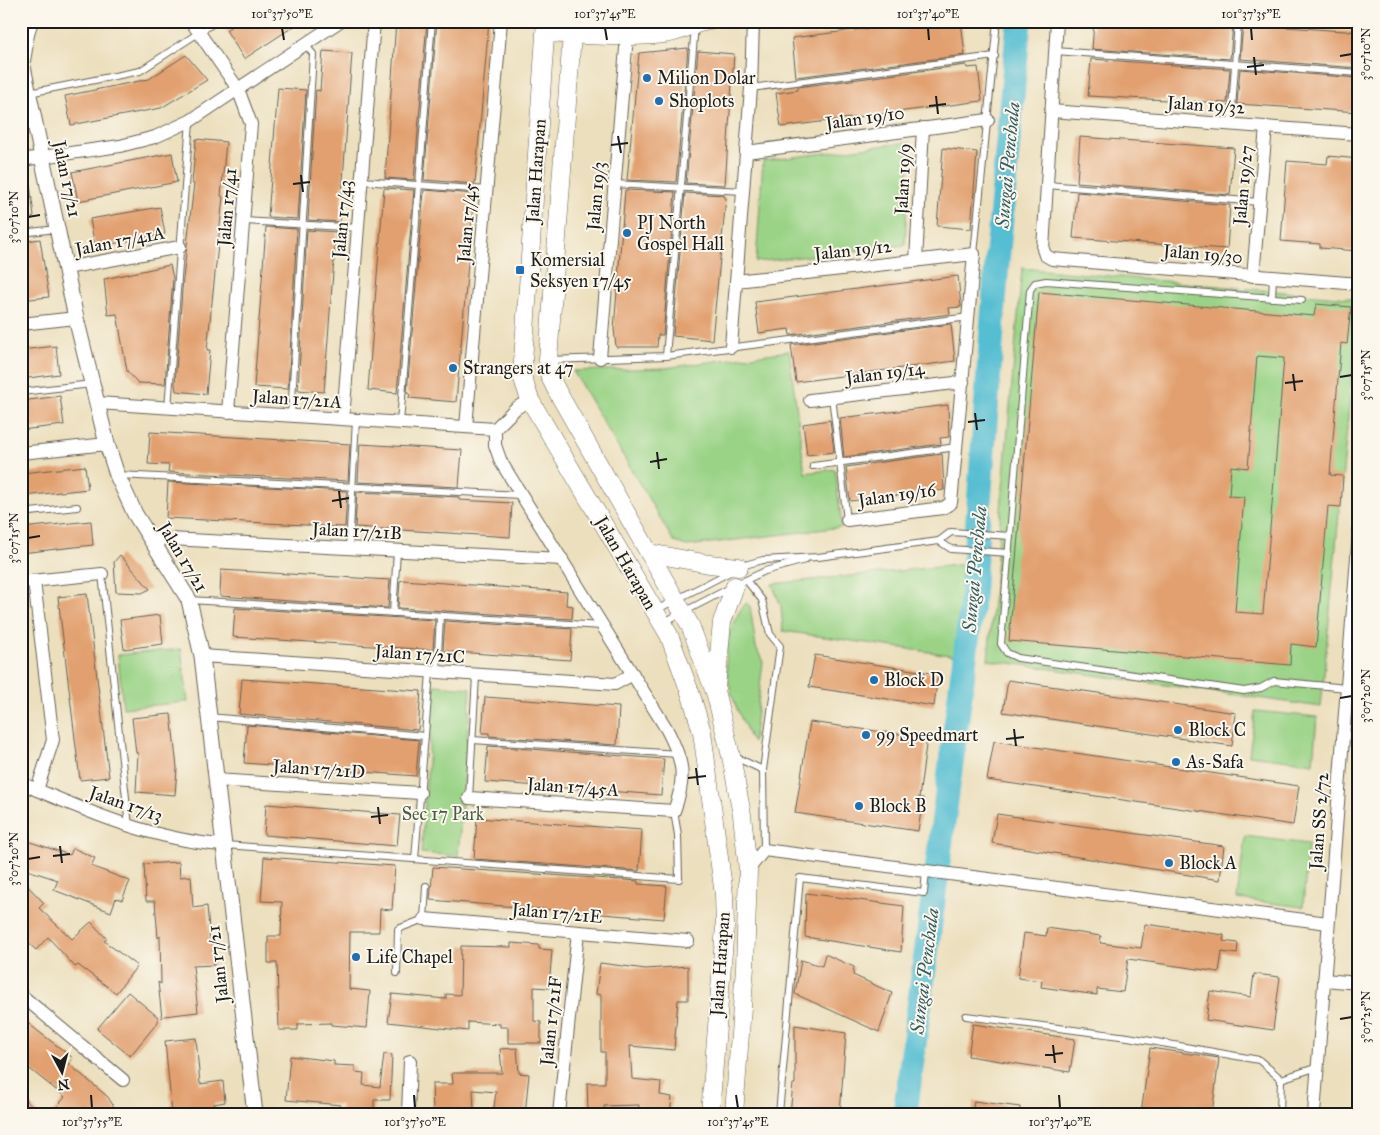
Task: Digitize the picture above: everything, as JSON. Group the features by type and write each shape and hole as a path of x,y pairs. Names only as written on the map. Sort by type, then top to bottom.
{"main road":[{"path":"546,27 573,28 627,36 667,34 696,22"},
{"name":"Jalan Harapan","path":"546,27 522,376 530,400 669,635 692,695 702,732 724,895 724,926 710,1114"},
{"name":"Jalan Harapan","path":"573,28 548,360 550,377 690,625 716,695 731,756 742,815 748,870 745,967 734,1114"},
{"path":"649,553 709,564 740,577 722,622 716,695"}],"street":[{"name":"Jalan 17/21","path":"31,21 26,30 26,45 22,62 44,156 76,318 107,444 117,475 135,514 189,600 202,656 255,1114"},
{"name":"Jalan 17/41","path":"191,21 238,89 251,124 228,412"},
{"path":"21,160 120,146 155,137 190,121 340,21"},
{"name":"Jalan 17/43","path":"349,420 358,228 374,21"},
{"name":"Jalan 17/45","path":"466,427 488,190 500,21"},
{"path":"731,348 752,88 753,21"},
{"path":"1047,185 1057,21"},
{"name":"Jalan 19/3","path":"600,358 627,36"},
{"name":"Jalan 19/32","path":"1051,111 1359,134"},
{"name":"Jalan 19/10","path":"746,152 988,120"},
{"name":"Jalan 19/27","path":"1253,276 1266,127"},
{"name":"Jalan 19/9","path":"916,261 923,128"},
{"name":"Jalan 19/30","path":"1047,185 1043,249 1046,255 1052,259 1359,284"},
{"name":"Jalan 17/41A","path":"66,268 180,247"},
{"path":"957,447 974,254"},
{"name":"Jalan 19/12","path":"736,281 974,254"},
{"path":"21,324 76,318"},
{"name":"Jalan 19/14","path":"810,400 963,382"},
{"path":"530,400 516,408 494,429 495,445 501,462 633,674 680,754 683,784 674,811"},
{"name":"Jalan 17/21A","path":"97,403 494,429"},
{"path":"21,453 107,444"},
{"name":"Jalan 19/16","path":"846,520 943,508 951,503 957,447"},
{"name":"Jalan SS 2/72","path":"1314,1114 1359,531"},
{"name":"Jalan 17/21B","path":"150,538 562,559"},
{"path":"37,790 53,740 28,582 102,574"},
{"name":"Jalan 17/21C","path":"202,656 616,684 633,674"},
{"name":"Jalan 17/21D","path":"216,780 420,793"},
{"name":"Jalan 17/13","path":"21,783 129,826 196,843 223,845"},
{"name":"Jalan 17/45A","path":"469,798 674,811"},
{"path":"748,870 764,850 1328,923"},
{"name":"Jalan 17/21E","path":"424,919 688,942"},
{"name":"Jalan 17/21F","path":"559,1114 578,932"},
{"path":"1324,980 1359,984"},
{"path":"21,995 123,1080"},
{"path":"408,1114 410,1061"}],"lane":[{"path":"30,93 140,72 216,21"},
{"path":"400,423 432,21"},
{"path":"974,254 997,21"},
{"path":"1231,124 1238,21"},
{"path":"666,356 696,22"},
{"path":"290,416 313,54 305,44"},
{"path":"1055,51 1359,73"},
{"path":"752,88 995,56"},
{"path":"168,408 190,121"},
{"path":"362,181 488,190"},
{"path":"614,184 743,191"},
{"path":"1047,185 1259,202"},
{"path":"244,221 358,228"},
{"path":"21,233 58,229"},
{"path":"1272,298 1273,277"},
{"path":"1302,300 1046,281 1036,284 1030,290 1006,536 1008,553 1001,644 1007,653 1018,658 1244,691 1261,688 1274,680 1346,688"},
{"path":"548,360 666,356 969,317"},
{"path":"21,392 92,384"},
{"path":"832,397 846,520"},
{"path":"349,420 352,487 349,548"},
{"path":"813,466 957,447"},
{"path":"117,475 522,495"},
{"path":"21,513 77,507"},
{"path":"658,617 679,605 740,577 763,560 818,557 939,541 951,532 1006,536"},
{"path":"939,541 951,549 1008,553"},
{"path":"393,613 397,551"},
{"path":"658,617 679,605 740,577 818,557"},
{"path":"102,574 129,826"},
{"path":"740,577 762,600 770,634 780,646 763,770 764,850"},
{"path":"189,600 603,626"},
{"path":"415,859 425,736 440,616"},
{"path":"469,798 476,676"},
{"path":"209,717 425,736"},
{"path":"472,740 680,754"},
{"path":"731,756 763,770"},
{"path":"223,845 679,879 678,835 674,811"},
{"path":"779,1114 800,878 924,894 926,871"},
{"path":"397,973 398,929 424,919 426,886"},
{"path":"966,1016 1128,1037 1258,1060 1281,1079"},
{"path":"1281,1079 1318,1067"},
{"path":"1280,1114 1281,1079"}],"green space":[{"path":"910,142 905,245 756,262 763,161"},
{"path":"1022,268 1359,299 1321,707 988,660"},
{"path":"789,351 805,473 835,469 842,527 687,546 674,542 573,371 665,368"},
{"path":"967,564 957,656 783,631 781,606 772,584"},
{"path":"746,603 750,606 756,647 763,662 753,743 732,696 726,664 730,632 736,617"},
{"path":"181,649 188,702 123,708 118,655"},
{"name":"Sec 17 Park","path":"434,685 471,688 458,856 421,853"},
{"path":"1255,711 1317,717 1313,763 1249,755"},
{"path":"1245,836 1308,844 1303,907 1237,899"}],"building":[{"path":"239,21 302,21 244,59 226,30"},
{"path":"396,21 427,21 414,180 385,178"},
{"path":"437,21 489,21 475,184 424,180"},
{"path":"925,21 961,21 965,55 796,77 792,38"},
{"path":"1094,21 1233,23 1230,59 1092,49"},
{"path":"1243,24 1359,32 1359,68 1240,59"},
{"name":"Shoplots","path":"688,48 676,182 627,180 639,53"},
{"path":"323,51 352,53 340,222 308,220 316,90 320,91"},
{"path":"698,51 734,54 725,185 686,183"},
{"path":"186,55 207,80 161,108 71,125 65,96 149,79"},
{"path":"1091,59 1230,69 1227,103 1088,96"},
{"path":"966,65 967,68 978,67 982,101 781,127 776,93 798,90 798,87"},
{"path":"1240,69 1359,78 1359,112 1237,104"},
{"path":"278,88 306,90 298,219 268,217"},
{"path":"1080,137 1234,148 1230,195 1077,182"},
{"path":"196,139 226,142 221,196 223,197 207,350 210,350 206,394 176,391 175,384 183,279 194,184 192,183"},
{"path":"943,148 977,152 971,229 937,226"},
{"path":"172,153 177,182 78,201 72,172"},
{"path":"1328,156 1359,159 1358,251 1320,248 1320,244 1281,241 1287,161 1327,164"},
{"path":"21,168 28,168 34,216 21,228"},
{"path":"384,188 414,190 397,393 368,390"},
{"path":"424,190 474,194 456,402 409,398 410,394 407,393"},
{"path":"625,190 675,192 663,335 658,335 657,347 616,347 614,329"},
{"path":"1077,192 1230,205 1227,249 1073,238"},
{"path":"685,193 724,195 726,198 712,340 673,336"},
{"path":"160,207 165,234 95,247 90,219"},
{"path":"266,227 297,229 288,389 254,387"},
{"path":"307,230 336,232 324,392 298,390"},
{"path":"40,239 49,297 21,300 21,242"},
{"path":"170,265 173,278 165,384 138,383 127,371 117,314 108,315 104,279"},
{"path":"958,276 961,307 949,308 950,314 790,335 789,329 759,333 755,302"},
{"path":"1039,292 1314,316 1316,304 1351,307 1347,344 1341,343 1330,475 1343,476 1341,507 1328,506 1316,647 1291,644 1290,665 1009,641","holes":["1257,356 1284,358 1263,614 1235,612 1244,497 1229,496 1231,466 1248,468"]},
{"path":"951,324 955,361 796,382 791,345"},
{"path":"56,346 59,374 21,379 21,350"},
{"path":"60,396 64,425 21,430 21,401"},
{"path":"948,405 949,437 940,438 941,444 844,457 840,418"},
{"path":"830,420 834,452 807,455 803,424"},
{"path":"150,432 350,444 348,481 168,472 169,465 148,464"},
{"path":"360,444 462,450 459,487 358,482"},
{"path":"942,454 944,490 850,501 846,467"},
{"path":"85,466 88,489 24,496 22,473"},
{"path":"168,482 347,491 345,527 166,518"},
{"path":"357,492 459,497 459,500 512,503 510,537 355,527"},
{"path":"91,521 93,545 21,553 21,528"},
{"path":"120,555 150,589 142,593 116,592 114,562"},
{"path":"221,570 390,580 388,608 220,596"},
{"path":"400,581 567,592 566,605 573,606 572,619 398,608"},
{"path":"87,594 109,777 80,780 58,597"},
{"path":"235,608 435,620 433,650 233,637"},
{"path":"160,615 163,644 124,649 120,620"},
{"path":"445,621 572,629 570,660 443,651"},
{"name":"Block D","path":"815,655 938,674 934,706 809,687"},
{"path":"242,679 421,691 418,730 239,714"},
{"name":"Block C","path":"1008,680 1236,713 1232,746 1003,712"},
{"path":"485,697 619,707 617,745 489,736 489,733 482,733"},
{"path":"171,714 177,768 175,795 136,792 138,753 136,753 132,718"},
{"path":"810,722 927,738 919,798 923,798 918,831 795,813"},
{"path":"247,725 419,740 416,776 244,763"},
{"path":"994,741 1299,786 1293,825 987,780"},
{"path":"488,746 664,759 661,795 485,782"},
{"path":"266,804 400,815 397,846 264,835"},
{"name":"Block A","path":"997,814 1224,846 1220,880 992,843"},
{"path":"477,818 642,830 639,871 474,859"},
{"path":"21,839 70,855 73,848 95,858 91,866 130,881 122,900 116,898 111,912 54,890 58,880 21,868"},
{"path":"264,857 395,866 392,910 380,909 379,932 350,932 349,989 370,991 367,1028 331,1025 331,1023 298,1024 298,1030 279,1030 277,963 268,963 268,936 281,936 282,902 261,901"},
{"path":"179,862 180,877 191,876 193,908 207,906 210,941 213,941 214,965 193,966 198,1012 164,1016 162,1018 158,982 161,984 160,936 158,938 155,901 146,901 144,864"},
{"path":"433,867 638,881 638,884 667,886 664,919 430,900"},
{"path":"21,879 44,903 39,908 72,939 91,922 107,939 104,941 137,966 116,993 78,965 75,967 48,937 36,950 21,937"},
{"path":"806,893 904,906 901,952 805,937"},
{"path":"1145,924 1224,935 1223,941 1238,943 1237,954 1222,952 1219,972 1128,959 1123,992 1097,989 1097,995 1041,987 1042,981 1018,978 1024,933 1046,936 1047,928 1101,936 1100,943 1141,948"},
{"path":"511,943 539,945 539,949 552,950 549,988 534,987 534,1021 541,1022 541,1043 508,1043 508,1027 500,1027 500,1024 468,1022 468,1031 388,1022 392,994 446,999 446,994 460,995 461,946 511,947"},
{"path":"825,954 854,967 853,975 892,993 879,1032 795,994 801,960 822,966"},
{"path":"600,963 646,969 688,966 688,1000 678,1000 674,1050 630,1046 632,1079 661,1082 660,1095 672,1097 670,1114 638,1114 639,1105 604,1106 605,1111 588,1112 587,1083 605,1083 605,1052 601,1052 601,995 596,994"},
{"path":"1254,974 1280,977 1273,1030 1206,1020 1210,991 1251,997"},
{"path":"128,992 158,1017 158,1022 130,1056 97,1029"},
{"path":"21,1018 73,1058 69,1064 108,1097 118,1114 51,1114 65,1097 21,1062"},
{"path":"973,1024 1075,1039 1070,1072 968,1056"},
{"path":"795,1025 846,1033 840,1114 790,1114 793,1084 795,1084"},
{"path":"196,1038 200,1084 223,1081 225,1102 214,1104 215,1114 172,1114 165,1041"},
{"path":"517,1048 519,1073 529,1074 525,1114 493,1114 496,1092 473,1090 474,1111 457,1111 457,1114 433,1112 432,1084 453,1084 452,1073 502,1073 500,1049"},
{"path":"1150,1048 1219,1058 1212,1114 1141,1114"},
{"path":"384,1054 392,1055 390,1100 374,1100 374,1114 340,1114 341,1105 286,1100 290,1056 334,1061 334,1065 355,1066 355,1072 364,1073 363,1085 380,1087"},
{"path":"21,1095 39,1114 21,1114"},
{"path":"974,1101 1020,1107 1020,1114 972,1114"}],"waterway":[{"name":"Sungai Penchala","path":"905,1114 971,611 997,263 1019,21"}],"place":[{"name":"Milion Dolar","path":"647,78"},
{"name":"Shoplots","path":"659,101"},
{"name":"PJ North Gospel Hall","path":"627,233"},
{"name":"Komersial Seksyen 17/45","path":"520,270"},
{"name":"Strangers at 47","path":"453,368"},
{"name":"Block D","path":"874,680"},
{"name":"Block C","path":"1178,730"},
{"name":"99 Speedmart","path":"866,735"},
{"name":"As-Safa","path":"1176,762"},
{"name":"Block B","path":"859,806"},
{"name":"Block A","path":"1169,863"},
{"name":"Life Chapel","path":"356,957"}]}
